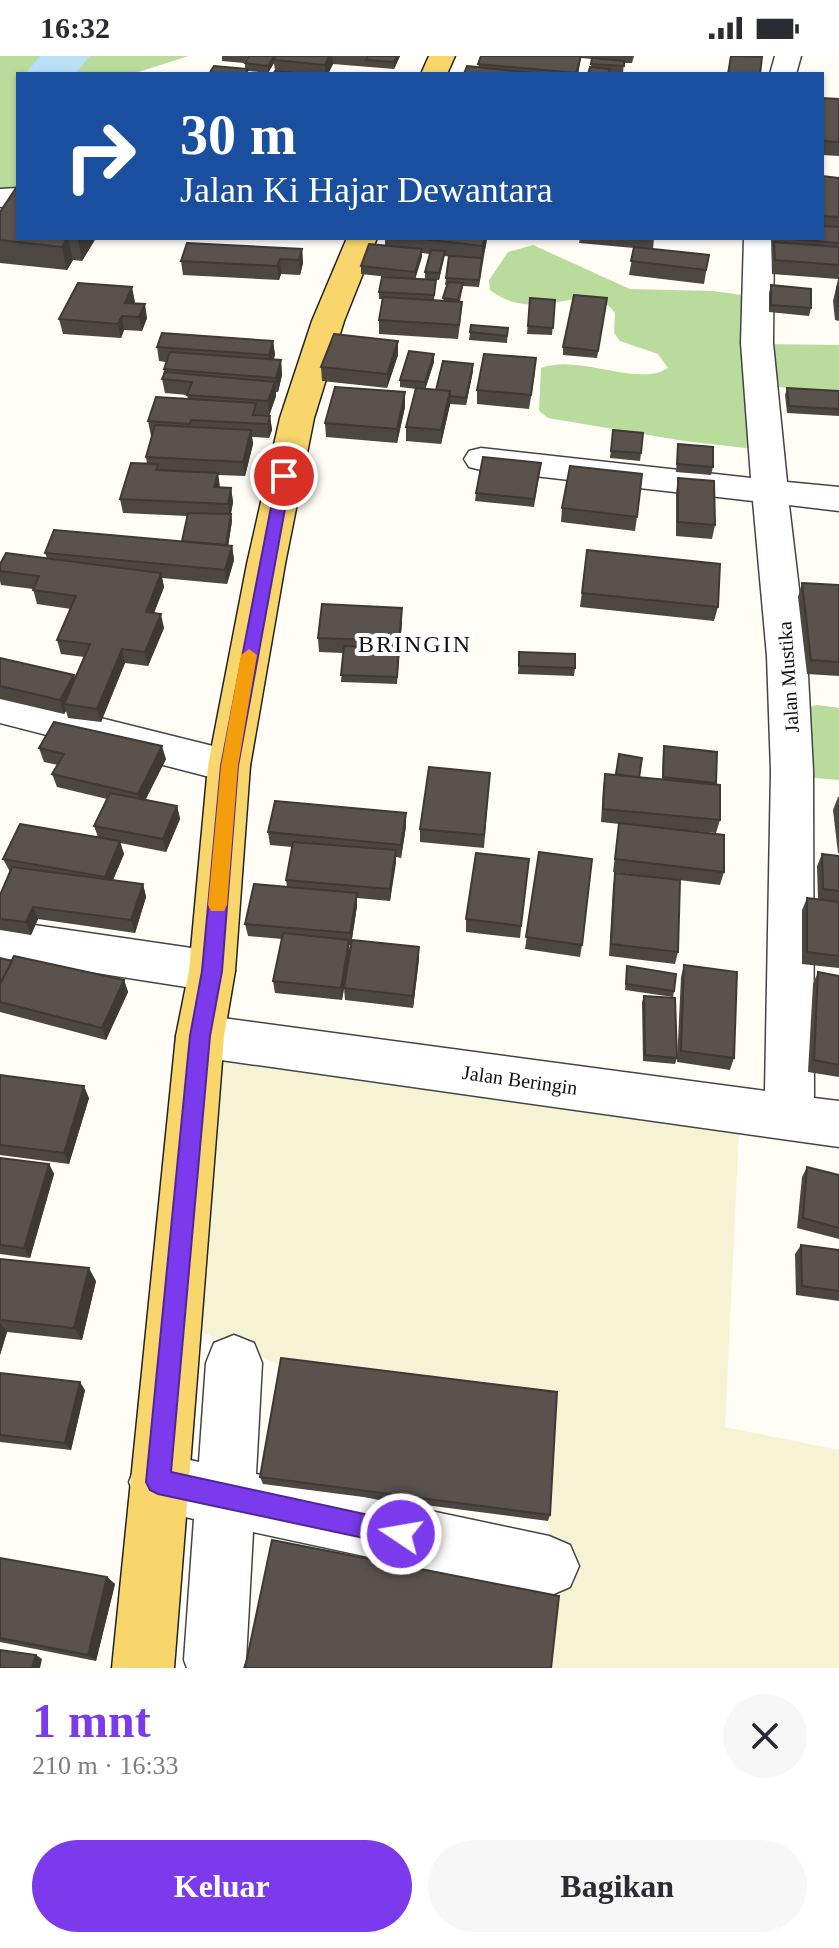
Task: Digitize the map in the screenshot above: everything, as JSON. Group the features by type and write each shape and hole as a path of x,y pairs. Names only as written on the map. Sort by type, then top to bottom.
{"main road":[{"path":"143,1668 200,1036 212,971 229,766 266,564 297,418 356,240"}],"street":[{"name":"Jalan Mustika","path":"759,240 757,364 781,580 791,709 795,857 789,1117"},
{"path":"481,459 839,499"},
{"path":"0,708 229,766"},
{"path":"795,857 839,862"},
{"path":"0,939 212,971"},
{"name":"Jalan Beringin","path":"200,1036 839,1124"},
{"path":"215,1660 234,1363"},
{"path":"158,1482 549,1566"}],"shaded area":[{"path":"200,1036 740,1110 725,1427 839,1450 839,1668 549,1668 556,1568 548,1521 283,1366 174,1321"}],"green space":[{"path":"0,56 189,56 138,72 16,72 16,192 0,193"},
{"path":"533,245 630,289 713,291 757,297 757,344 839,345 839,395 759,384 765,450 684,441 548,418 539,411 541,368 572,364 641,374 668,368 658,354 620,341 614,333 615,313 604,303 576,299 526,304 508,300 490,290 489,280 508,252"},
{"path":"818,705 839,708 839,780 815,778 793,770 791,709"}],"building":[{"path":"249,56 274,56 268,66 245,63"},
{"path":"276,56 329,56 325,65 274,60"},
{"path":"368,56 397,56 394,62 366,60"},
{"path":"481,56 581,56 576,72 478,64"},
{"path":"731,56 762,57 760,72 728,72"},
{"path":"592,58 624,61 624,66 591,64"},
{"path":"214,66 248,69 246,72 210,72"},
{"path":"467,66 525,72 465,72"},
{"path":"590,67 610,69 609,72 589,72"},
{"path":"824,98 839,99 839,142 824,141"},
{"path":"824,176 839,178 839,217 824,216"},
{"path":"16,188 16,240 66,240 62,247 0,240 0,212"},
{"path":"824,226 839,227 839,243 804,240 824,240"},
{"path":"431,240 484,240 482,246"},
{"path":"774,242 839,247 839,265 775,260"},
{"path":"187,243 302,249 299,260 280,259 277,266 181,261"},
{"path":"369,244 422,249 415,272 361,266"},
{"path":"634,247 709,255 706,270 631,261"},
{"path":"431,250 445,251 439,273 425,272"},
{"path":"449,256 482,258 479,280 446,278"},
{"path":"382,277 436,280 434,295 379,292"},
{"path":"448,282 463,283 458,300 443,298"},
{"path":"78,283 132,287 125,303 145,304 139,317 122,316 118,324 59,319"},
{"path":"771,285 811,289 811,308 771,305"},
{"path":"574,295 607,298 598,351 563,347"},
{"path":"383,297 462,302 459,325 379,320"},
{"path":"530,298 555,300 553,328 528,326"},
{"path":"471,325 508,328 507,336 470,332"},
{"path":"162,333 273,341 269,355 157,347"},
{"path":"334,334 398,341 387,374 321,367"},
{"path":"409,351 434,354 425,382 400,380"},
{"path":"170,352 281,360 276,378 164,369"},
{"path":"484,354 536,358 531,395 477,390"},
{"path":"443,361 473,364 466,398 450,396 450,391 436,390"},
{"path":"165,372 275,382 268,401 187,395 192,382 162,379"},
{"path":"335,387 405,392 397,429 325,423"},
{"path":"416,388 450,391 441,430 406,427"},
{"path":"787,388 839,391 839,409 789,406"},
{"path":"156,397 256,403 253,415 270,416 268,424 148,421"},
{"path":"155,425 251,430 243,462 146,457"},
{"path":"613,430 643,433 641,453 611,451"},
{"path":"678,444 713,447 713,467 677,464"},
{"path":"483,457 541,463 534,499 476,493"},
{"path":"131,463 158,464 156,470 218,473 214,487 231,488 228,504 120,499"},
{"path":"570,466 642,474 637,517 562,508"},
{"path":"678,478 714,481 715,525 678,522"},
{"path":"188,513 231,514 226,545 182,541"},
{"path":"54,530 232,546 225,570 45,553"},
{"path":"587,550 720,564 718,607 582,593"},
{"path":"6,553 161,573 146,612 161,614 145,652 122,649 97,709 64,704 90,644 57,640 76,596 33,590 39,576 0,571"},
{"path":"802,583 839,585 839,662 811,660"},
{"path":"322,604 402,608 399,641 318,638"},
{"path":"344,646 399,648 397,677 341,675"},
{"path":"519,652 575,654 575,668 519,666"},
{"path":"0,658 74,675 60,700 0,686"},
{"path":"54,722 162,746 138,794 52,774 64,754 39,748"},
{"path":"664,746 717,752 716,783 663,777"},
{"path":"619,754 642,758 639,778 616,774"},
{"path":"429,767 490,773 484,835 420,829"},
{"path":"605,774 720,785 720,820 603,809"},
{"path":"110,793 177,806 163,839 94,826"},
{"path":"275,801 406,813 401,845 268,832"},
{"path":"619,823 724,835 724,872 615,859"},
{"path":"20,824 120,841 105,877 3,859"},
{"path":"293,842 396,850 390,889 286,880"},
{"path":"539,852 592,859 582,945 526,937"},
{"path":"476,853 529,859 521,926 466,919"},
{"path":"822,854 839,856 839,891 823,889"},
{"path":"12,867 143,884 131,920 33,907 26,922 0,919 0,895"},
{"path":"615,873 680,880 678,952 611,944"},
{"path":"254,884 357,893 350,933 245,924"},
{"path":"807,898 839,902 839,956 807,952"},
{"path":"283,933 349,940 341,988 273,981"},
{"path":"352,940 419,947 413,996 344,988"},
{"path":"14,956 124,980 102,1028 0,1002 0,984"},
{"path":"0,958 12,961 0,984"},
{"path":"684,965 737,972 734,1058 681,1051"},
{"path":"627,966 676,974 674,991 626,984"},
{"path":"818,972 839,976 839,1065 814,1060"},
{"path":"644,996 675,998 677,1058 645,1055"},
{"path":"0,1075 84,1086 64,1153 0,1145"},
{"path":"0,1158 49,1164 24,1248 0,1245"},
{"path":"807,1167 839,1175 839,1228 803,1218"},
{"path":"801,1245 839,1250 839,1291 802,1286"},
{"path":"0,1259 89,1268 74,1328 0,1320"},
{"path":"281,1358 557,1392 550,1515 260,1477"},
{"path":"0,1373 80,1382 65,1443 0,1435"},
{"path":"272,1540 559,1596 551,1668 245,1668"},
{"path":"0,1558 107,1577 88,1655 0,1638"},
{"path":"0,1650 36,1655 32,1668 0,1668"}],"waterway":[{"path":"51,72 67,56"}],"slow traffic":[{"path":"217,905 229,766 249,655"}],"district":[{"name":"BRINGIN","path":"415,644"}],"route":[{"path":"284,476 229,766 212,971 200,1036 158,1482 401,1534"}]}
